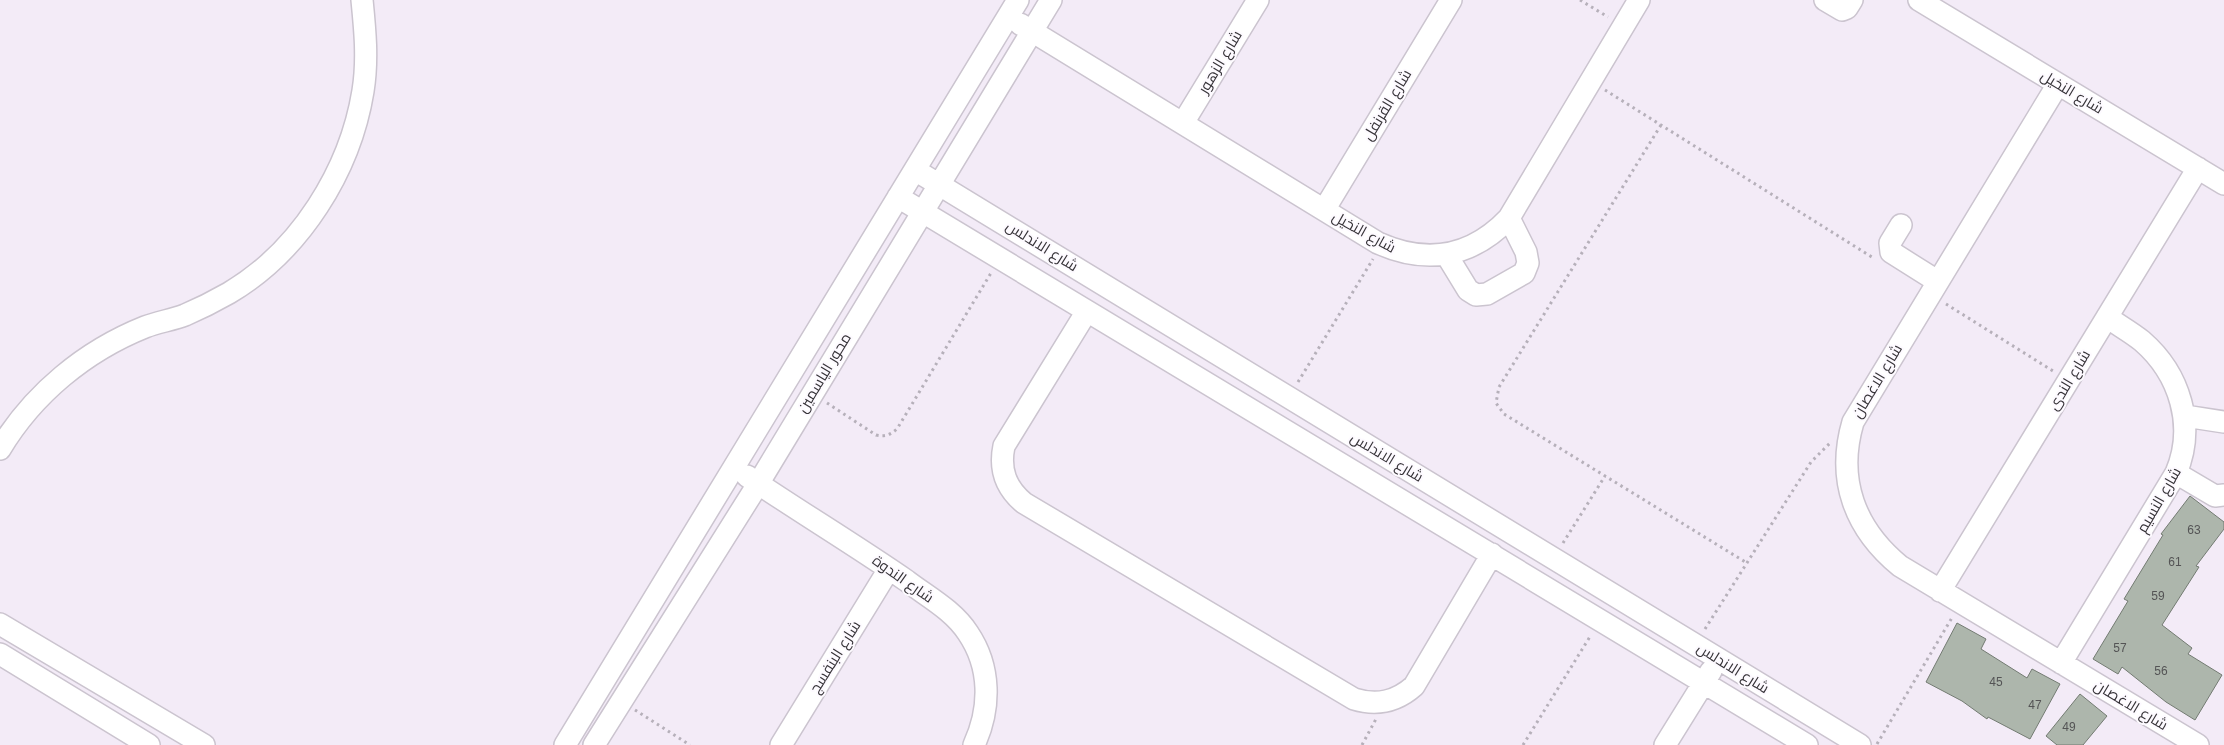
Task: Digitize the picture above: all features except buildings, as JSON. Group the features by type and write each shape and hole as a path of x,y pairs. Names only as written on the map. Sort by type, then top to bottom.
{"street":[{"path":"0,450 14,426 42,394 73,367 108,344 146,327 185,315 230,292 270,263 304,226 331,185 351,139 363,90 366,41 362,0"},
{"name":"محور الياسمين","path":"594,745 758,484 1052,0"},
{"name":"شارع الزهور","path":"1183,123 1258,0"},
{"name":"شارع القرنفل","path":"1324,210 1451,0"},
{"name":"شارع النخيل","path":"1013,8 1032,32 1383,245 1404,253 1418,255 1446,254 1460,251 1480,242 1509,218 1639,0"},
{"path":"1825,0 1842,10 1847,8 1852,0"},
{"name":"شارع النخيل","path":"1919,0 2224,184"},
{"name":"محور الياسمين","path":"565,745 1013,8"},
{"name":"شارع الاغصان","path":"2058,84 1852,422 1846,459 1848,484 1852,500 1866,530 1876,544 1900,566 2198,745"},
{"name":"شارع الندى","path":"1940,591 2198,168"},
{"name":"شارع الاندلس","path":"914,170 1860,745"},
{"name":"شارع الاندلس","path":"898,197 1601,619 1807,745"},
{"path":"1446,254 1468,290 1476,295 1487,294 1524,273 1528,263 1526,252 1509,218"},
{"path":"1901,225 1890,243 1891,252 1934,287"},
{"path":"1087,311 1007,438 1004,446 1002,464 1006,482 1024,503 1354,699 1364,702 1386,702 1406,693 1421,678 1492,554"},
{"name":"شارع النسيم","path":"2061,663 2176,473 2184,450 2184,416 2177,390 2163,364 2141,341 2107,317"},
{"path":"2184,416 2224,422"},
{"name":"شارع الندوة","path":"734,468 889,569 949,611 959,621 974,644 984,670 987,696 983,722 974,745"},
{"path":"2176,473 2215,496 2224,494"},
{"name":"شارع البنفسج","path":"781,745 889,569"},
{"path":"0,624 204,745"},
{"path":"0,654 149,745"},
{"path":"1665,745 1718,659"},
{"path":"156,745 169,724"}],"path":[{"path":"1580,0 1623,27"},
{"path":"1591,81 1879,262"},
{"path":"1661,125 1499,387 1496,397 1498,407 1504,414 1747,563"},
{"path":"1288,397 1383,245"},
{"path":"812,393 876,435 882,436 893,433 1000,258"},
{"path":"1934,287 2068,380"},
{"path":"1695,645 1811,462 1831,442 1849,434"},
{"path":"1554,559 1604,476"},
{"path":"1877,745 1961,603"},
{"path":"1523,745 1601,619"},
{"path":"622,702 690,745"},
{"path":"1362,745 1386,702"}]}
